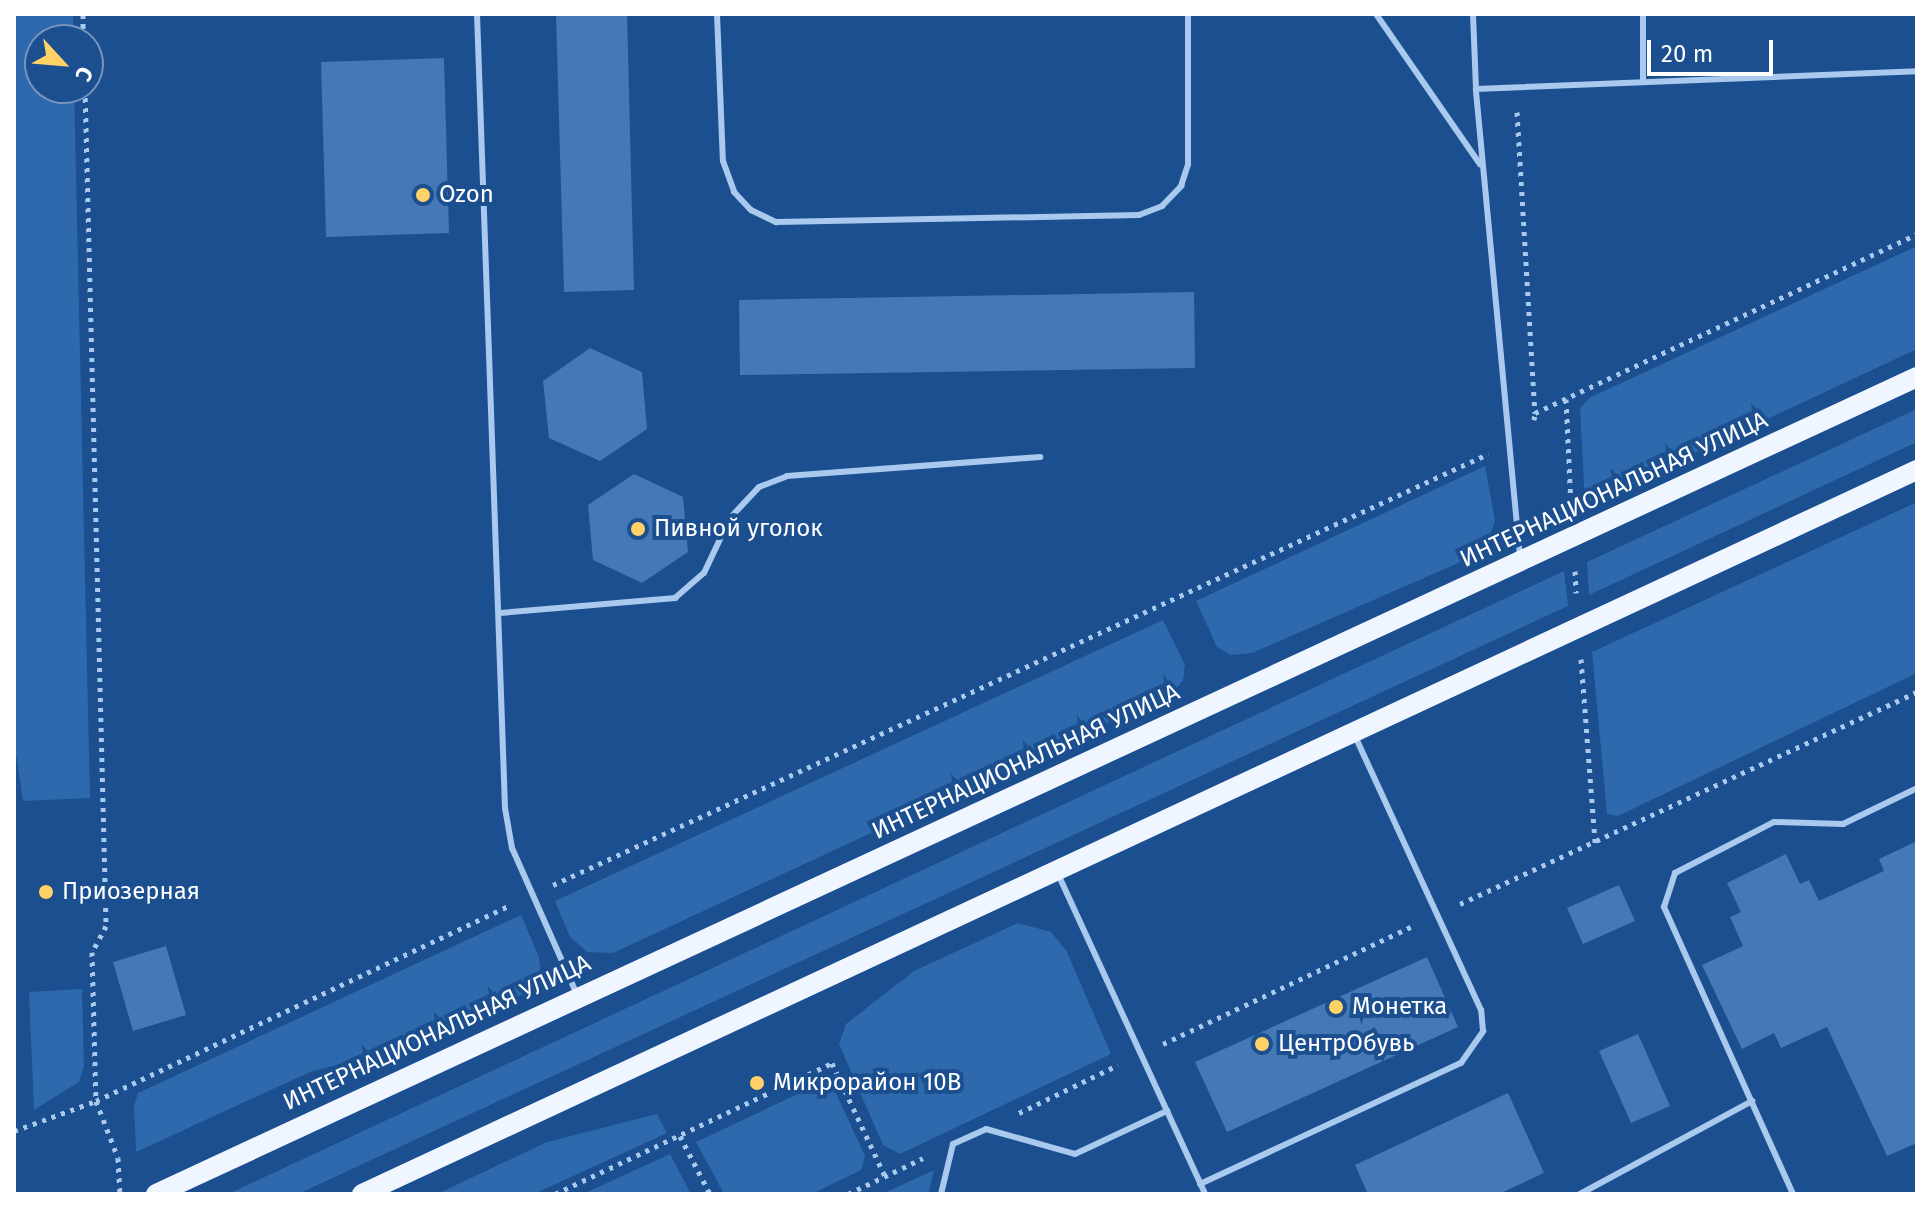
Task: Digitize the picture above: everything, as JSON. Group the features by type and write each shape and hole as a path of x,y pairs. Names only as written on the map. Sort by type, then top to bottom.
{"main road":[{"name":"ИНТЕРНАЦИОНАЛЬНАЯ УЛИЦА","path":"156,1194 577,996 1917,377"},
{"path":"362,1194 1055,868 1917,470"}],"lane":[{"path":"477,14 507,833 577,996"},
{"path":"717,14 723,161 734,192 751,210 776,222 1139,215 1162,206 1181,186 1188,164 1188,14"},
{"path":"1376,14 1482,167"},
{"path":"1473,14 1482,167 1521,562"},
{"path":"1643,14 1643,82"},
{"path":"1476,89 1917,71"},
{"path":"500,613 675,598 704,573 730,518 759,487 787,476 1040,457"},
{"path":"1200,1184 1461,1063 1483,1031 1481,1010 1353,731"},
{"path":"1793,1194 1664,907 1675,873 1774,822 1843,824 1917,788"},
{"path":"1055,868 1205,1194"},
{"path":"1580,1194 1752,1101"},
{"path":"941,1194 953,1144 986,1129 1075,1154 1167,1111"}],"path":[{"path":"14,1131 96,1101 532,895 1532,433 1535,413 1516,87"},
{"path":"85,104 106,926 92,952 96,1101 118,1158 120,1194"},
{"path":"1535,413 1917,234"},
{"path":"555,1194 832,1063 885,1176"},
{"path":"680,1136 710,1194"},
{"path":"848,1194 953,1144"}],"shaded area":[{"path":"14,14 73,14 73,24 24,24 24,104 74,104 90,798 23,801 14,741"},
{"path":"1917,246 1917,349 1585,504 1580,409 1589,398"},
{"path":"1917,409 1917,442 1589,595 1587,562"},
{"path":"1485,466 1495,521 1488,540 1472,557 1252,653 1231,655 1217,647 1196,601"},
{"path":"1917,502 1917,673 1618,816 1607,814 1592,652"},
{"path":"1564,571 1568,606 298,1194 228,1194"},
{"path":"1163,620 1185,665 1183,680 1174,692 613,953 587,952 570,937 555,901"},
{"path":"521,915 539,957 541,974 532,990 412,1045 310,1072 136,1152 134,1106 138,1093"},
{"path":"1018,923 1051,932 1066,950 1111,1054 900,1154 883,1145 839,1044 846,1024 914,971"},
{"path":"82,989 84,1066 79,1082 34,1110 29,992"},
{"path":"821,1083 834,1089 865,1156 861,1170 812,1194 724,1194 696,1142"},
{"path":"657,1114 667,1133 534,1194 437,1194 547,1142"},
{"path":"670,1154 691,1194 583,1194"},
{"path":"934,1170 928,1194 882,1194"}],"building":[{"path":"556,14 627,14 634,290 564,292"},
{"path":"444,58 449,233 326,237 321,62"},
{"path":"1194,292 1195,368 740,375 739,300"},
{"path":"590,348 642,372 647,429 600,461 549,438 543,381"},
{"name":"Пивной уголок","path":"634,474 683,497 688,552 642,583 593,560 588,505"},
{"path":"1917,841 1917,1143 1887,1156 1827,1027 1781,1048 1774,1033 1742,1049 1702,965 1743,946 1730,917 1741,912 1727,883 1786,854 1800,884 1809,880 1819,901 1884,871 1879,859"},
{"path":"1619,885 1635,921 1583,944 1567,908"},
{"path":"166,946 186,1015 133,1031 113,962"},
{"path":"1427,957 1458,1027 1227,1132 1195,1062"},
{"path":"1638,1034 1670,1106 1631,1123 1599,1051"},
{"path":"1508,1093 1544,1173 1499,1194 1368,1194 1355,1165"}],"place":[{"name":"Ozon","path":"423,195"},
{"name":"Пивной уголок","path":"638,529"},
{"name":"Приозерная","path":"46,892"},
{"name":"Монетка","path":"1336,1007"},
{"name":"ЦентрОбувь","path":"1262,1044"},
{"name":"Микрорайон 10В","path":"757,1083"}]}
